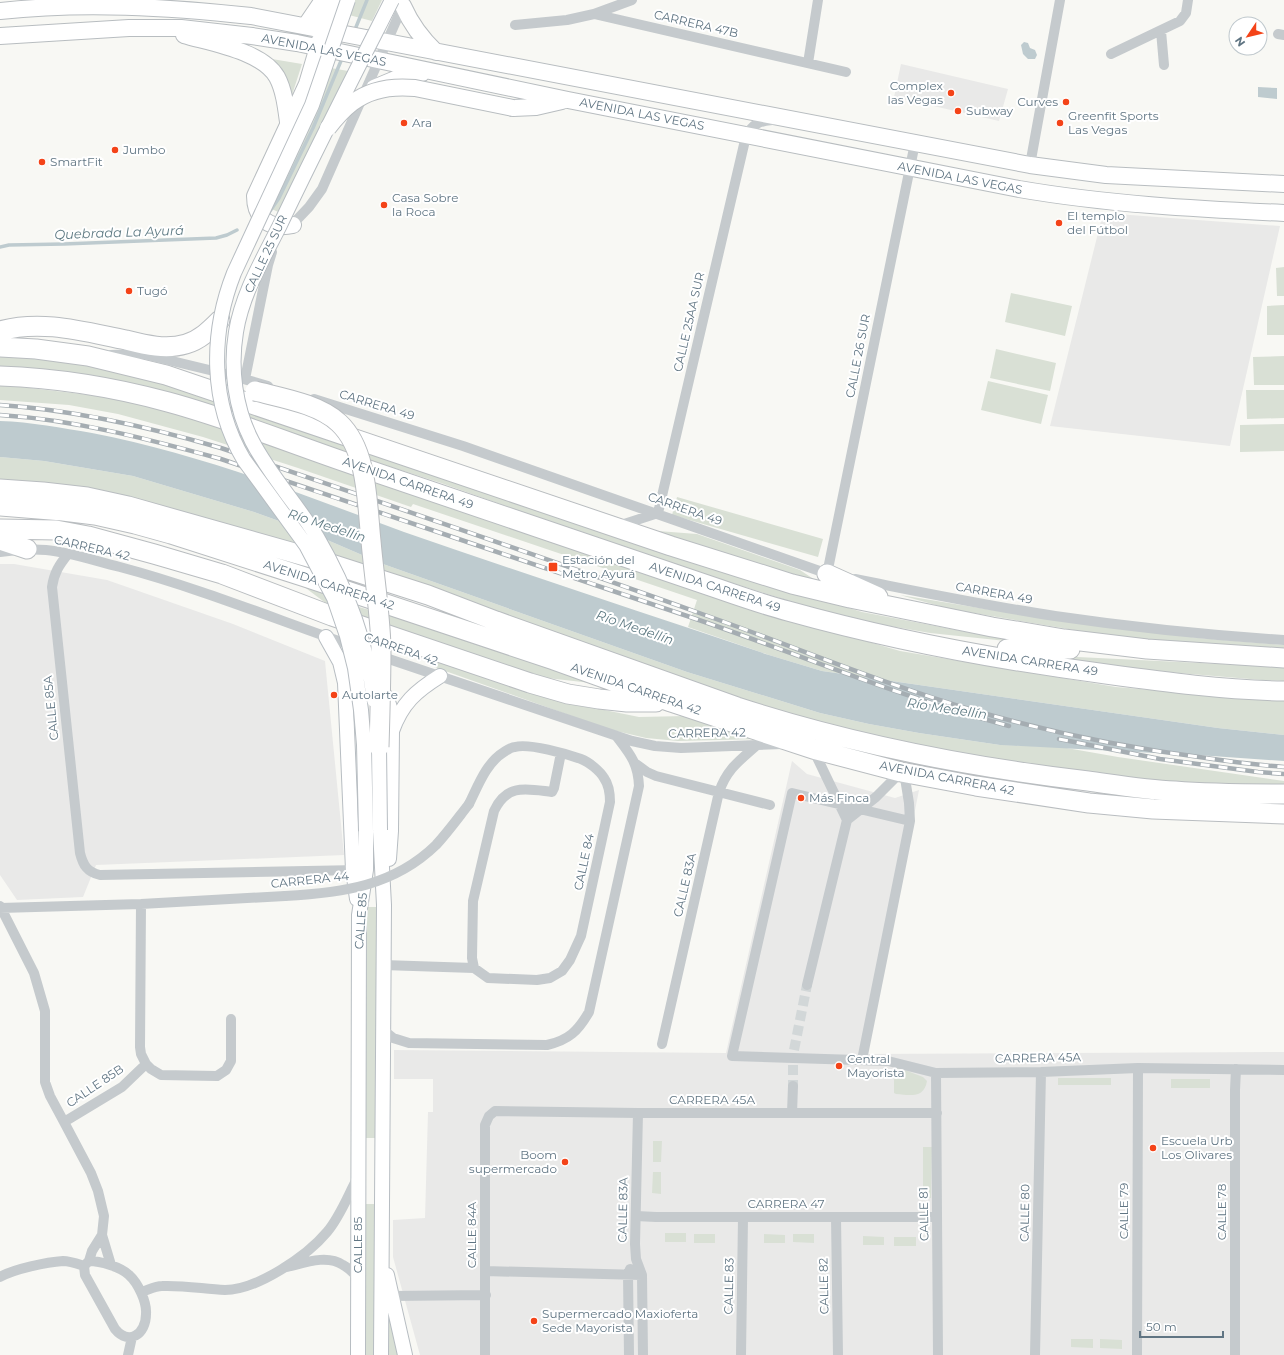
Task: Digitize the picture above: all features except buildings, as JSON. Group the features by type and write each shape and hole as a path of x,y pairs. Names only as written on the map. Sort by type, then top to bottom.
{"highway":[{"path":"2,336 30,326 49,326 154,346 174,347 187,344 199,338 220,320"},
{"name":"AVENIDA CARRERA 49","path":"2,336 36,349 88,356 139,368 195,384 614,527 792,584 912,612 1064,639 1147,649 1284,658"},
{"path":"88,356 140,361 250,385 324,411 346,431 356,449 366,492 381,646 379,747"},
{"name":"AVENIDA CARRERA 49","path":"0,376 55,380 132,393 169,402 238,424 787,611 853,628 957,650 1073,669 1173,683 1264,691 1284,691"},
{"name":"AVENIDA CARRERA 42","path":"0,489 87,497 128,506 364,573 751,711 786,722 890,749 979,766 1067,779 1174,791 1284,794"},
{"name":"AVENIDA CARRERA 42","path":"0,506 95,515 136,524 171,534 305,577 547,658 671,702 806,746 902,772 991,788 1089,803 1153,809 1284,814"},
{"path":"0,529 56,530 88,536 154,554 222,574 332,616 530,683 568,694 627,702 671,702"},
{"path":"0,540 27,549"},
{"path":"827,574 912,612"},
{"path":"957,650 1147,649"}],"main road":[{"path":"306,25 323,0"},
{"path":"293,225 282,227 272,225 265,221 258,213 255,205 255,196 306,84 332,0"},
{"name":"CALLE 25 SUR","path":"279,507 244,460 236,446 223,411 217,356 220,320 227,292 234,273 312,105 348,0"},
{"path":"400,2 414,28 424,41 436,52"},
{"name":"CALLE 25 SUR","path":"301,514 268,468 252,441 243,419 233,372 234,348 239,316 250,288 328,128 400,2"},
{"name":"AVENIDA LAS VEGAS","path":"0,11 86,6 159,8 251,16 306,25 436,52 1030,165 1106,175 1284,184"},
{"path":"158,28 239,51 250,55 267,65 277,77 282,88 288,122"},
{"name":"AVENIDA LAS VEGAS","path":"0,36 110,29 158,28 205,30 252,36 318,48 746,136 1068,197 1135,205 1284,214"},
{"path":"366,91 398,78 430,72"},
{"path":"328,128 345,108 357,99 367,94 402,86 513,108 536,107 568,100"},
{"name":"CALLE 85","path":"279,507 310,552 334,598 347,636 355,668 361,710 373,831 384,905 381,1154 381,1355"},
{"name":"CALLE 85","path":"301,514 316,536 338,577 359,633 372,684 379,747 373,831 360,870 358,1355"},
{"path":"326,637 340,662 344,673 360,870"},
{"path":"392,731 397,719 409,700 426,685 440,676"},
{"path":"345,699 350,689 354,685 367,683 378,686 390,702 392,731 391,831 384,905"},
{"path":"358,1154 381,1154"},
{"path":"381,1251 405,1355"}],"street":[{"path":"594,14 632,0"},
{"path":"808,64 818,0"},
{"path":"1030,165 1060,0"},
{"path":"1111,54 1180,21 1186,13 1188,0"},
{"name":"CALLE 25 SUR","path":"250,385 268,265 282,234 293,225 309,207 322,189 387,42 400,2"},
{"name":"CARRERA 47B","path":"515,25 568,20 594,14 846,72"},
{"path":"1161,31 1164,65"},
{"path":"746,136 755,124 762,121 784,118"},
{"name":"CALLE 25AA SUR","path":"658,513 746,136"},
{"name":"CALLE 26 SUR","path":"827,574 915,144"},
{"name":"CARRERA 49","path":"250,385 454,443 658,513 827,574 955,599 1055,616 1200,633 1284,640"},
{"path":"614,527 658,513"},
{"name":"CARRERA 42","path":"0,552 27,549 47,550 165,579 222,598 326,637 617,737 655,746 668,747 757,745 806,746"},
{"name":"CALLE 85A","path":"68,554 58,567 53,577 52,587 82,862"},
{"path":"383,1030 393,1038 409,1043 547,1045 557,1043 570,1037 582,1025 589,1012 639,786 639,776 636,764 617,737"},
{"name":"CALLE 83A","path":"662,1044 719,792 726,774 757,745"},
{"name":"CARRERA 44","path":"0,907 141,904 319,894 350,890 374,883 398,872 417,860 435,845 469,804 487,769 495,758 504,751 515,746 527,746 561,753"},
{"path":"806,746 841,805 847,820 807,985"},
{"path":"383,965 474,968 472,958 473,901 494,811 497,804 508,793 514,790 522,788 552,792 554,790 561,753"},
{"name":"CALLE 84","path":"474,968 488,978 537,980 550,978 562,971 570,960 579,942 610,802 610,794 604,778 600,773 582,760 561,753"},
{"path":"636,764 646,772 656,776 770,805"},
{"path":"847,820 861,810 902,772"},
{"path":"862,1060 910,821 909,803 902,772"},
{"name":"CARRERA 45A","path":"841,805 792,793 732,1056 888,1061 936,1073 1041,1072 1138,1068 1284,1070"},
{"path":"841,805 910,821"},
{"name":"CARRERA 44","path":"82,862 92,873 100,875 360,870"},
{"path":"141,904 140,1047 141,1054 146,1064 155,1073 161,1075 217,1076 226,1070 231,1060 231,1019"},
{"path":"0,907 34,973 45,1011 45,1082 50,1096 64,1122"},
{"name":"CALLE 85B","path":"111,1265 102,1235 104,1216 98,1191 91,1173 64,1122 122,1087 146,1064"},
{"name":"CALLE 79","path":"1136,1355 1138,1068"},
{"name":"CALLE 78","path":"1235,1355 1236,1069"},
{"name":"CALLE 80","path":"1035,1355 1041,1072"},
{"name":"CALLE 81","path":"936,1073 938,1355"},
{"path":"792,1113 793,1086"},
{"name":"CARRERA 45A","path":"489,1116 495,1111 638,1113 937,1113"},
{"name":"CALLE 83A","path":"638,1113 636,1259 642,1275 643,1355"},
{"name":"CALLE 84A","path":"485,1355 485,1125 489,1116"},
{"path":"141,1292 160,1286 227,1290 250,1286 283,1268 309,1249 327,1232 358,1176"},
{"name":"CARRERA 47","path":"636,1216 743,1218 937,1217"},
{"name":"CALLE 82","path":"836,1217 838,1355"},
{"name":"CALLE 83","path":"741,1355 743,1218"},
{"name":"CALLE 85B","path":"87,1264 102,1235"},
{"name":"CALLE 83A","path":"629,1355 628,1274 636,1259"},
{"path":"283,1268 326,1260 342,1264 358,1277"},
{"path":"0,1277 8,1272 65,1261 87,1264 94,1261 111,1265 129,1275 141,1292 147,1313 145,1324 139,1334 132,1337 120,1335 115,1329 85,1275 87,1264"},
{"path":"485,1271 642,1275"},
{"path":"391,1296 486,1295"},
{"path":"128,1355 132,1337"}],"shaded area":[{"path":"354,0 382,0 372,21 349,15"},
{"path":"272,59 302,64 292,95 286,81"},
{"name":"Complex las Vegas","path":"901,64 1008,89 999,121 894,97"},
{"path":"331,68 348,71 283,214 267,207"},
{"path":"1103,213 1280,226 1230,446 1050,426"},
{"path":"1284,267 1284,296 1277,296 1276,268"},
{"path":"1011,293 1072,306 1065,336 1005,322"},
{"path":"1284,305 1284,335 1267,335 1267,306"},
{"path":"996,349 1056,363 1050,391 990,378"},
{"path":"0,356 77,363 132,374 862,612 1024,643 930,633 861,621 805,606 632,551 441,483 301,438 0,370"},
{"path":"1284,356 1284,385 1254,385 1253,357"},
{"path":"988,381 1048,395 1041,424 981,410"},
{"path":"0,386 13,386 98,396 167,410 783,617 900,651 1116,687 1284,701 1284,735 1218,728 822,671 769,655 688,627 697,600 413,504 411,507 203,437 118,414 69,405 0,400"},
{"path":"1246,390 1284,390 1284,418 1247,419"},
{"path":"1284,424 1284,451 1240,452 1240,425"},
{"path":"0,457 44,461 133,476 254,512 304,530 383,564 687,672 820,713 919,733 1000,745 1061,747 1118,757 1284,781 1284,786 1175,784 932,752 751,705 383,572 0,482"},
{"path":"677,497 823,539 818,557 672,515"},
{"path":"645,530 697,534 800,570 821,584"},
{"path":"0,564 14,564 107,580 233,624 325,661 344,855 96,865 83,897 17,900 0,875"},
{"path":"303,586 359,607 481,642 591,683 547,678 392,627 327,604"},
{"path":"900,595 998,611 1199,638 1284,645 1284,650 1237,648 1116,637 950,609"},
{"path":"1016,654 1284,667 1284,681 1155,671"},
{"path":"433,659 570,703 639,717 685,716 761,739 678,741 646,738 608,729 434,667"},
{"name":"Central Mayorista","path":"792,761 807,774 895,798 919,790 867,1054 1284,1052 1284,1355 420,1355 393,1257 393,1220 425,1218 428,1112 433,1112 433,1079 394,1079 394,1050 726,1053"},
{"path":"367,907 377,907 375,1138 365,1138"},
{"path":"894,1067 923,1077 927,1081 923,1091 916,1095 894,1093"},
{"path":"1058,1078 1111,1078 1111,1085 1058,1085"},
{"path":"1171,1079 1210,1079 1210,1088 1171,1088"},
{"path":"653,1141 662,1141 661,1162 653,1162"},
{"path":"923,1147 932,1147 931,1198 923,1198"},
{"path":"653,1172 661,1172 661,1194 652,1193"},
{"path":"365,1204 376,1204 374,1355 363,1355"},
{"path":"665,1233 686,1233 686,1242 665,1242"},
{"path":"694,1234 715,1234 715,1243 694,1243"},
{"path":"764,1234 785,1235 785,1243 764,1243"},
{"path":"793,1234 814,1234 814,1243 793,1242"},
{"path":"863,1236 884,1237 884,1245 863,1245"},
{"path":"894,1237 916,1237 916,1246 894,1246"},
{"path":"388,1301 399,1355 389,1355"},
{"path":"1071,1339 1093,1339 1093,1348 1071,1347"},
{"path":"1100,1339 1122,1340 1122,1349 1100,1348"}],"water":[{"path":"1024,42 1028,43 1030,48 1035,50 1037,55 1035,59 1028,59 1023,54 1021,45"},
{"path":"1258,87 1277,88 1277,99 1258,97"},
{"name":"Río Medellín","path":"0,421 58,427 92,433 138,443 227,468 404,532 769,655 822,671 1218,728 1284,735 1284,761 1000,745 919,733 820,713 687,672 383,564 304,530 254,512 133,476 44,461 0,457"}],"waterway":[{"name":"Quebrada La Ayurá","path":"354,32 367,0"},
{"name":"Quebrada La Ayurá","path":"268,214 279,198 313,128 343,56"},
{"name":"Quebrada La Ayurá","path":"0,247 9,245 216,238 237,230"}],"tunnel":[{"path":"794,1050 807,985"},
{"path":"793,1065 793,1086"}],"railway":[{"path":"0,405 28,407 112,420 221,448 736,626 872,677 976,711 1062,733 1119,745 1226,761 1284,767"},
{"path":"0,415 56,421 112,431 221,459 696,619 930,703 1009,726"},
{"path":"1059,739 1160,759 1284,774"}],"place":[{"name":"Complex las Vegas","path":"951,93"},
{"name":"Curves","path":"1066,102"},
{"name":"Subway","path":"958,111"},
{"name":"Ara","path":"404,123"},
{"name":"Greenfit Sports Las Vegas","path":"1060,123"},
{"name":"Jumbo","path":"115,150"},
{"name":"SmartFit","path":"42,162"},
{"name":"Casa Sobre la Roca","path":"384,205"},
{"name":"El templo del Fútbol","path":"1059,223"},
{"name":"Tugó","path":"129,291"},
{"name":"Estación del Metro Ayurá","path":"553,567"},
{"name":"Autolarte","path":"334,695"},
{"name":"Más Finca","path":"801,798"},
{"name":"Central Mayorista","path":"839,1066"},
{"name":"Escuela Urb Los Olivares","path":"1153,1148"},
{"name":"Boom supermercado","path":"565,1162"},
{"name":"Supermercado Maxioferta Sede Mayorista","path":"534,1321"}]}
